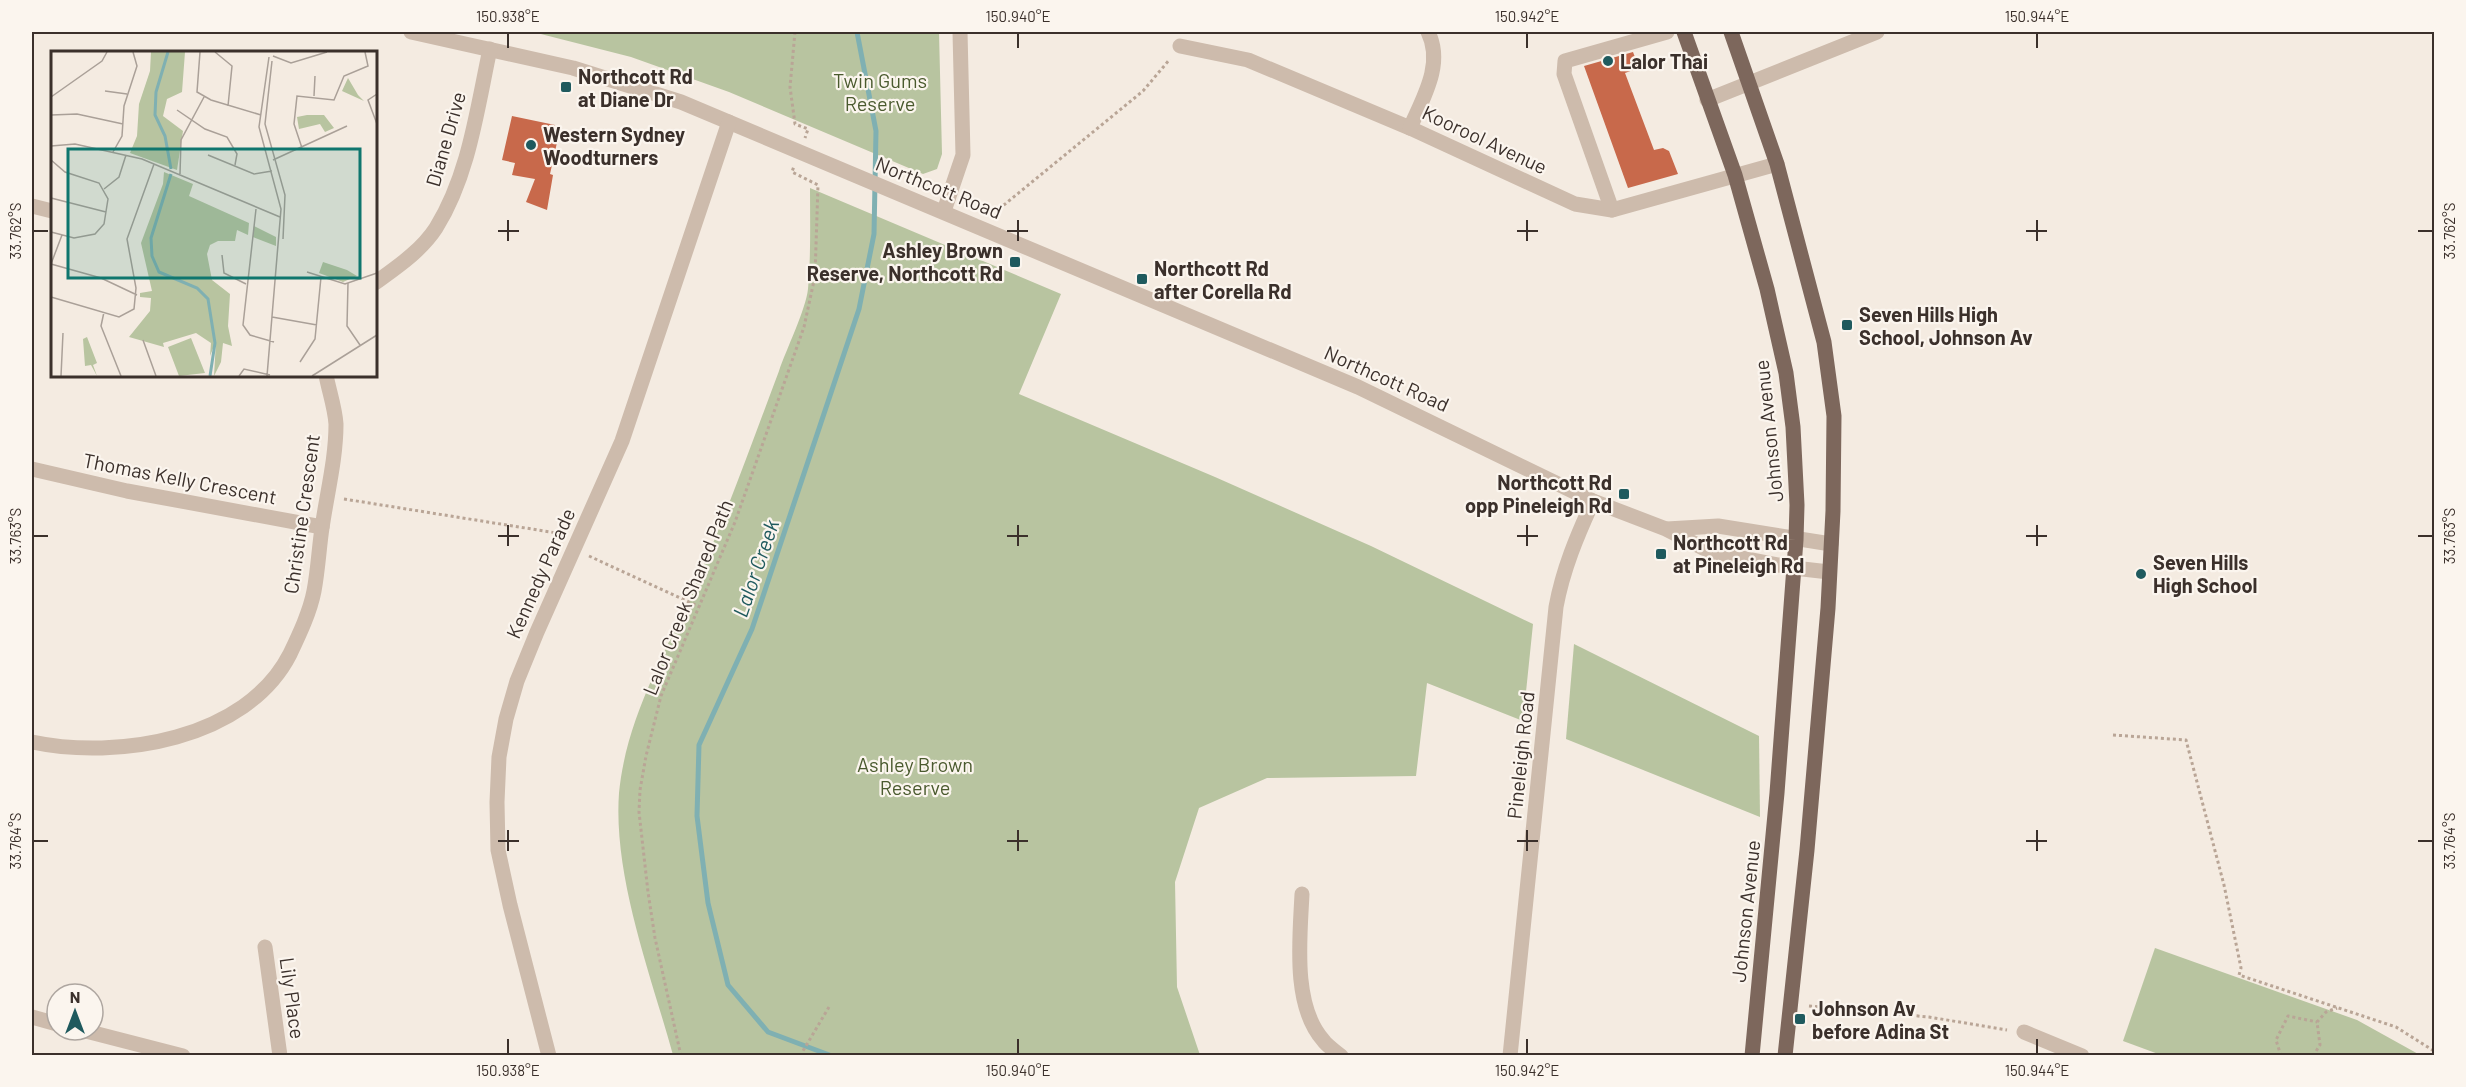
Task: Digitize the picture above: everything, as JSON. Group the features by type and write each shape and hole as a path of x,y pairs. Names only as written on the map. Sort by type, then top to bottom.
{"main road":[{"name":"Johnson Avenue","path":"1684,32 1735,175 1767,289 1786,374 1793,427 1797,505 1796,540 1776,805 1752,1056"},
{"path":"1731,32 1777,164 1824,342 1831,384 1835,458 1830,572 1807,850 1785,1056"}],"street":[{"name":"Northcott Road","path":"411,32 573,68 631,85 729,122 1358,387 1593,501 1666,529 1711,552 1794,568 1830,572"},
{"path":"944,211 963,155 960,32"},
{"path":"1410,128 1433,75 1433,41 1428,32"},
{"path":"1612,210 1564,74 1564,61 1667,32"},
{"path":"1707,100 1877,32"},
{"name":"Koorool Avenue","path":"1180,46 1248,60 1410,128 1575,204 1612,210 1777,164"},
{"name":"Diane Drive","path":"376,282 410,258 435,229 456,189 470,140 490,49"},
{"name":"Kennedy Parade","path":"549,1056 498,850 499,758 506,719 517,681 622,441 729,122"},
{"path":"32,206 51,211"},
{"name":"Christine Crescent","path":"32,742 55,747 100,749 148,745 187,733 226,717 254,699 275,677 289,655 314,592 322,526 333,467 336,423 326,376"},
{"name":"Thomas Kelly Crescent","path":"32,469 127,491 322,526"},
{"name":"Pineleigh Road","path":"1510,1056 1556,607 1561,579 1569,555 1593,501"},
{"name":"Northcott Road","path":"1666,529 1718,526 1831,544"},
{"path":"1302,894 1301,982 1306,1008 1322,1040 1341,1056"},
{"name":"Lily Place","path":"265,947 280,1056"},
{"path":"2024,1032 2082,1056"},
{"path":"105,1036 183,1056"}],"path":[{"path":"795,32 790,87 795,124 808,129"},
{"path":"999,209 1143,91 1180,46"},
{"name":"Lalor Creek Shared Path","path":"681,1056 653,927 639,812 640,790 646,756 662,696 739,512 810,306 818,247 818,185 792,172"},
{"path":"327,497 562,534 589,556 700,607"},
{"path":"2112,735 2186,740 2224,885 2241,968 2239,975 2396,1027 2434,1051"},
{"path":"1809,1006 1929,1017 2024,1032"},
{"path":"800,1056 829,1007"},
{"path":"2313,1056 2320,1045 2317,1022 2326,1012 2338,1008"},
{"path":"2281,1056 2276,1040 2288,1016 2317,1022"}],"green space":[{"name":"Twin Gums Reserve","path":"533,32 939,32 942,154 937,169 923,174 729,92 631,57"},
{"name":"Ashley Brown Reserve","path":"810,188 1061,294 1019,394 1371,546 1533,624 1523,721 1427,683 1416,776 1267,778 1199,808 1175,882 1177,987 1200,1055 673,1055 636,926 622,858 619,793 623,766 629,740 647,690 716,537 804,307 809,277"},
{"path":"1574,644 1759,736 1760,817 1566,739"},
{"path":"2155,948 2357,1020 2420,1055 2161,1055 2123,1041"}],"building":[{"path":"1633,52 1639,68 1625,73 1654,150 1663,148 1669,151 1678,174 1628,188 1584,66"},
{"name":"Western Sydney Woodturners","path":"512,116 555,125 554,128 560,129 550,174 553,175 547,210 526,202 535,179 512,175 515,163 502,160"}],"waterway":[{"name":"Lalor Creek","path":"832,1056 768,1032 728,985 708,903 697,816 699,745 752,629 859,309 874,234 876,131 857,32"}],"place":[{"name":"Lalor Thai","path":"1608,61"},
{"name":"Northcott Rd at Diane Dr","path":"566,87"},
{"name":"Western Sydney Woodturners","path":"531,145"},
{"name":"Ashley Brown Reserve, Northcott Rd","path":"1015,262"},
{"name":"Northcott Rd after Corella Rd","path":"1142,279"},
{"name":"Seven Hills High School, Johnson Av","path":"1847,325"},
{"name":"Northcott Rd opp Pineleigh Rd","path":"1624,494"},
{"name":"Northcott Rd at Pineleigh Rd","path":"1661,554"},
{"name":"Seven Hills High School","path":"2141,574"},
{"name":"Johnson Av before Adina St","path":"1800,1019"}]}
